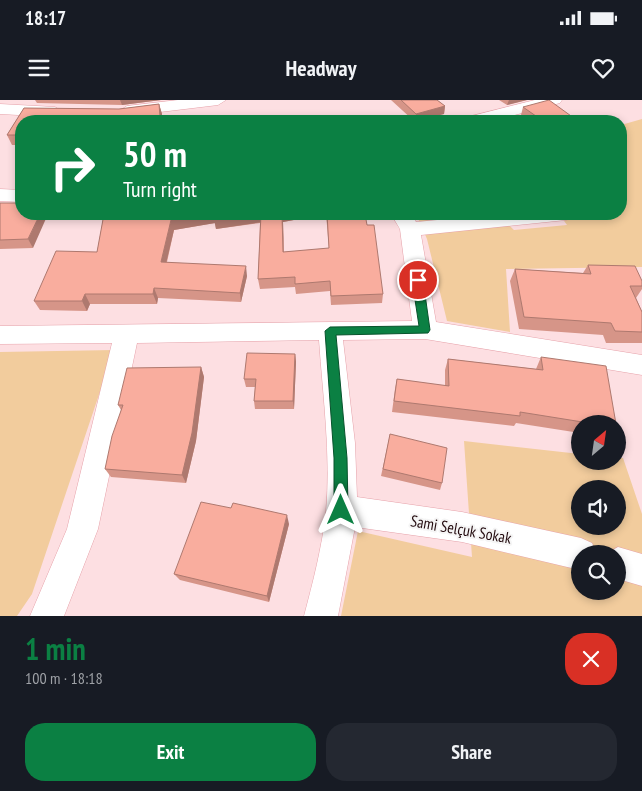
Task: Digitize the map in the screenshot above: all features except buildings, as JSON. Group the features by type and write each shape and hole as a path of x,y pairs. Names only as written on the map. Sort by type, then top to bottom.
{"street":[{"path":"113,112 218,100"},
{"path":"497,115 554,100"},
{"path":"0,109 69,112"},
{"path":"0,196 15,196"},
{"path":"425,330 406,222 446,220"},
{"path":"0,335 425,330 642,365"},
{"path":"321,616 333,568 341,510 341,458 330,331"},
{"path":"47,616 82,529 127,333"},
{"name":"Sami Selçuk Sokak","path":"341,510 462,527 571,552"},
{"path":"626,565 642,570"}],"shaded area":[{"path":"642,119 642,267 506,269 510,332 447,321 427,239 419,220 503,220 514,230 567,225 563,220 627,220 627,123"},
{"path":"114,350 32,594 17,616 0,616 0,352"},
{"path":"464,441 571,453 571,470 626,470 626,467 642,514 642,616 341,616 358,531 472,557"}],"route":[{"path":"341,510 341,458 330,331 425,330 418,280"}]}
